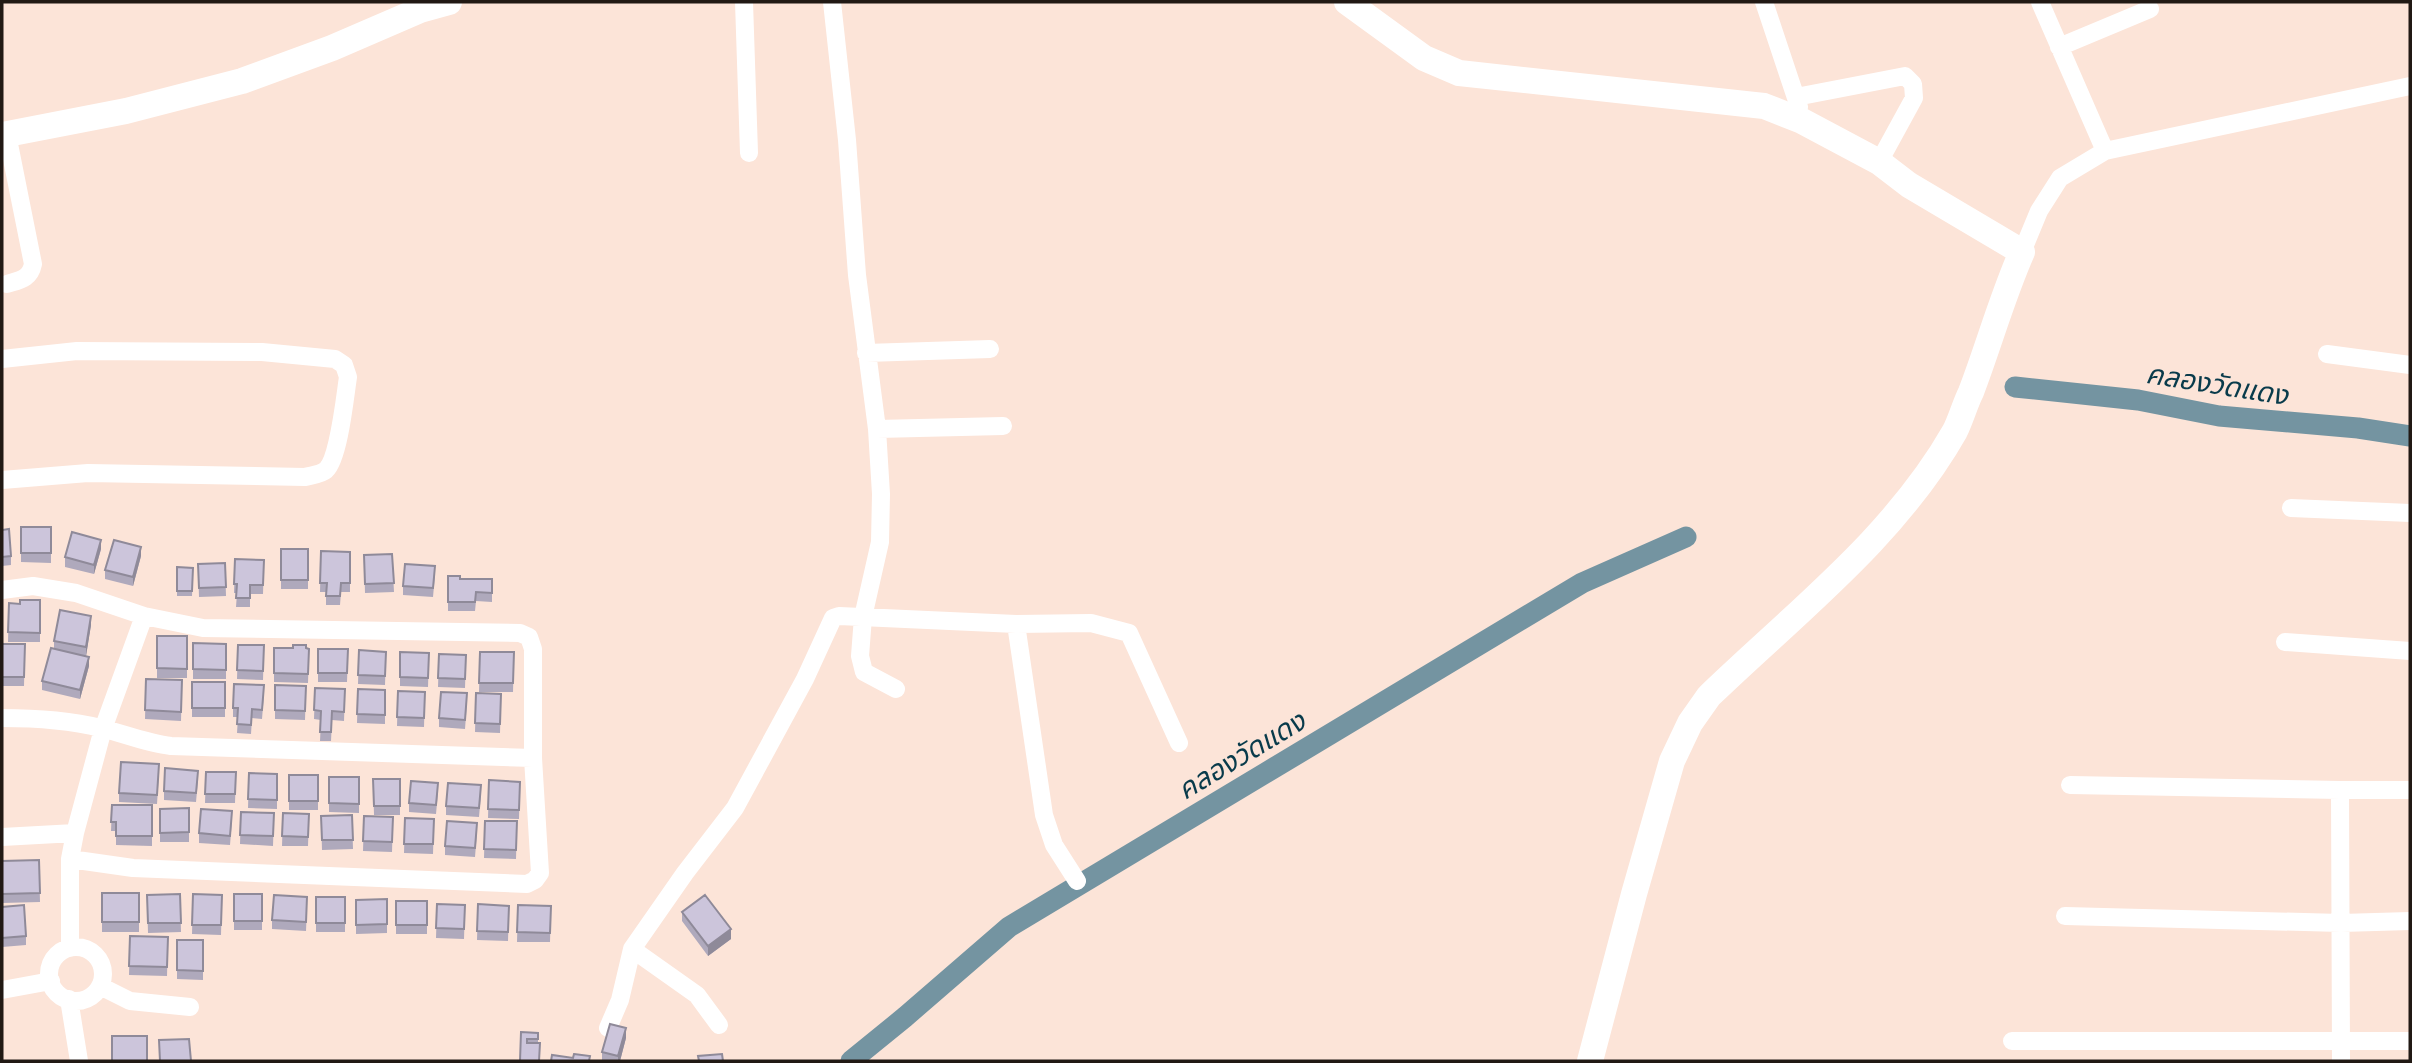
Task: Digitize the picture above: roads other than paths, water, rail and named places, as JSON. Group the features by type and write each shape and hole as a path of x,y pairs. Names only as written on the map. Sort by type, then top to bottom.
{"street":[{"path":"7,284 26,278 33,264 4,135 126,111 242,81 332,48 405,9 449,2"},
{"path":"744,2 750,153"},
{"path":"832,2 847,140 857,275 877,429 881,494 880,542 863,617 860,656 864,672 895,689"},
{"path":"1347,2 1424,58 1459,73 1799,109 1905,76 1913,84 1914,98 1880,162"},
{"path":"1764,2 1799,109 1880,162 1909,185 2022,251"},
{"path":"2040,2 2105,151"},
{"path":"2059,47 2150,9"},
{"path":"1590,1061 1672,761 1690,723 1709,696 1861,554 1910,496 1955,430 1978,372 2004,293 2039,211 2060,178 2105,151 2410,86"},
{"path":"866,353 990,349"},
{"path":"2,359 77,351 262,352 335,359 344,365 348,377 335,454 328,468 320,474 305,477 88,473 2,480"},
{"path":"2328,354 2410,365"},
{"path":"877,429 1003,426"},
{"path":"2291,508 2410,513"},
{"path":"2,590 33,586 76,593 144,616 204,628 520,634 529,637 533,649 533,758 540,873 535,880 527,884 133,868 70,859"},
{"path":"69,948 70,859 75,833 103,729 144,616"},
{"path":"608,1028 620,1000 632,948 735,808 805,679 833,618 839,616 1016,624 1091,624 1129,633 1178,743"},
{"path":"1016,624 1044,816 1054,845 1077,881"},
{"path":"2285,642 2410,651"},
{"path":"2,718 48,719 103,729 147,743 171,746 533,758"},
{"path":"2070,785 2410,790"},
{"path":"2340,790 2341,1061"},
{"path":"2,837 75,833"},
{"path":"2065,916 2342,923 2410,921"},
{"path":"69,948 85,948 97,957 103,971 100,986 87,998 69,999 54,989 51,981 51,964 62,951 69,948"},
{"path":"632,948 697,995 719,1025"},
{"path":"2,990 51,981"},
{"path":"100,986 130,1001 190,1007"},
{"path":"69,999 79,1061"},
{"path":"2012,1041 2410,1041"}],"waterway":[{"name":"คลองวัดแดง","path":"2015,387 2138,400 2219,416 2358,428 2410,436"},
{"name":"คลองวัดแดง","path":"851,1061 1009,927 1582,583 1686,537"}]}
